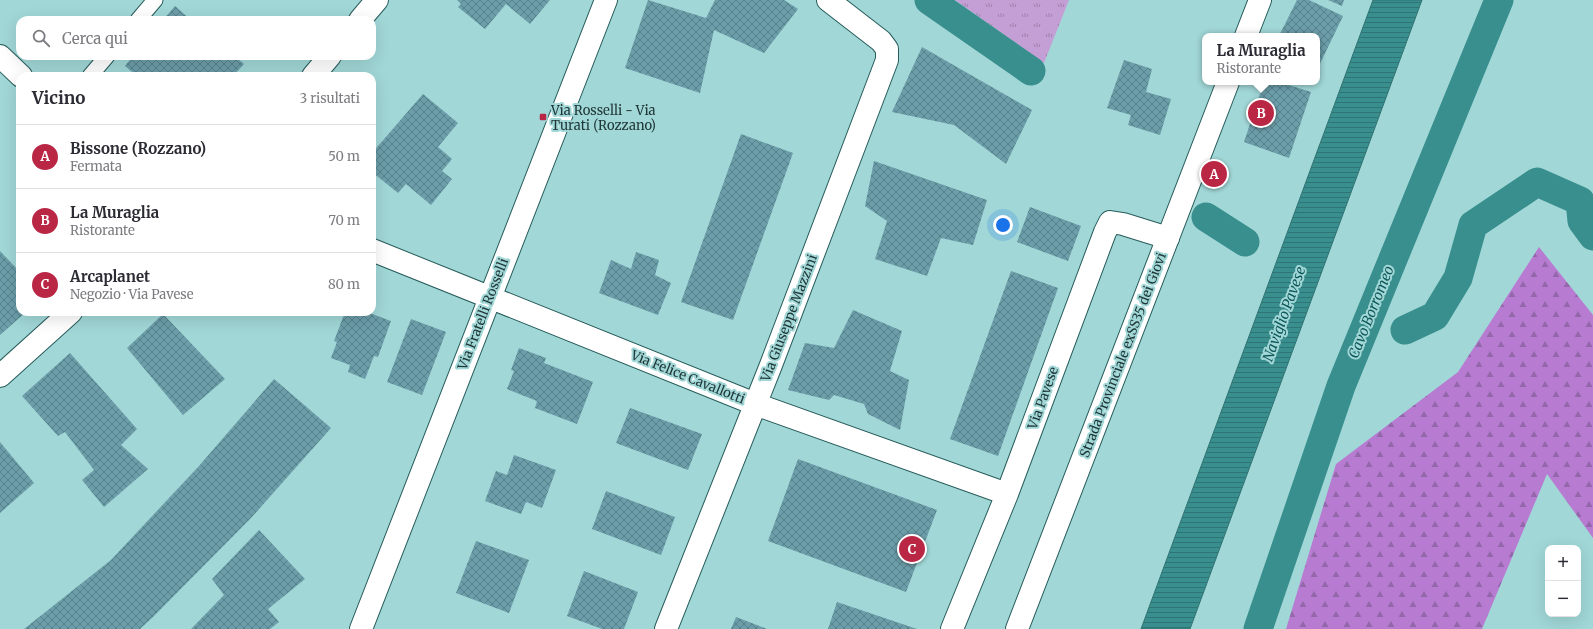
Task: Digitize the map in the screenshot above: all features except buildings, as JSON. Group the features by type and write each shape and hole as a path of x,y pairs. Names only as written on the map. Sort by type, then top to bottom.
{"street":[{"path":"363,16 377,0"},
{"name":"Via Fratelli Rosselli","path":"361,629 606,0"},
{"name":"Via Giuseppe Mazzini","path":"666,629 771,365 887,60 887,49 881,40 828,0"},
{"path":"1247,33 1260,0"},
{"path":"0,56 17,72"},
{"path":"316,72 327,60"},
{"name":"Strada Provinciale exSS35 dei Giovi","path":"1017,629 1227,85"},
{"name":"Via Pavese","path":"952,629 1007,494 1110,222 1123,224 1168,238"},
{"name":"Via Felice Cavallotti","path":"376,252 755,404 1007,494"},
{"path":"0,376 67,316"}],"lane":[{"path":"141,16 155,0"},
{"path":"93,72 104,60"}],"green space":[{"path":"955,0 1069,0 1044,63"},
{"path":"1539,247 1593,315 1593,538 1547,474 1482,629 1286,629 1336,464 1458,372"}],"water":[{"name":"Naviglio Pavese","path":"1373,0 1422,0 1190,629 1141,629"}],"waterway":[{"path":"929,0 1031,71"},
{"name":"Cavo Borromeo","path":"1258,629 1341,386 1499,0"},
{"path":"1405,330 1435,316 1458,278 1473,225 1537,182 1580,201 1582,221 1593,236"},
{"path":"1206,217 1245,242"}],"place":[{"name":"La Muraglia","path":"1261,113"},
{"name":"Via Rosselli - Via Turati (Rozzano)","path":"543,117"},
{"name":"Bissone (Rozzano)","path":"1214,174"},
{"name":"Arcaplanet","path":"912,549"}]}
